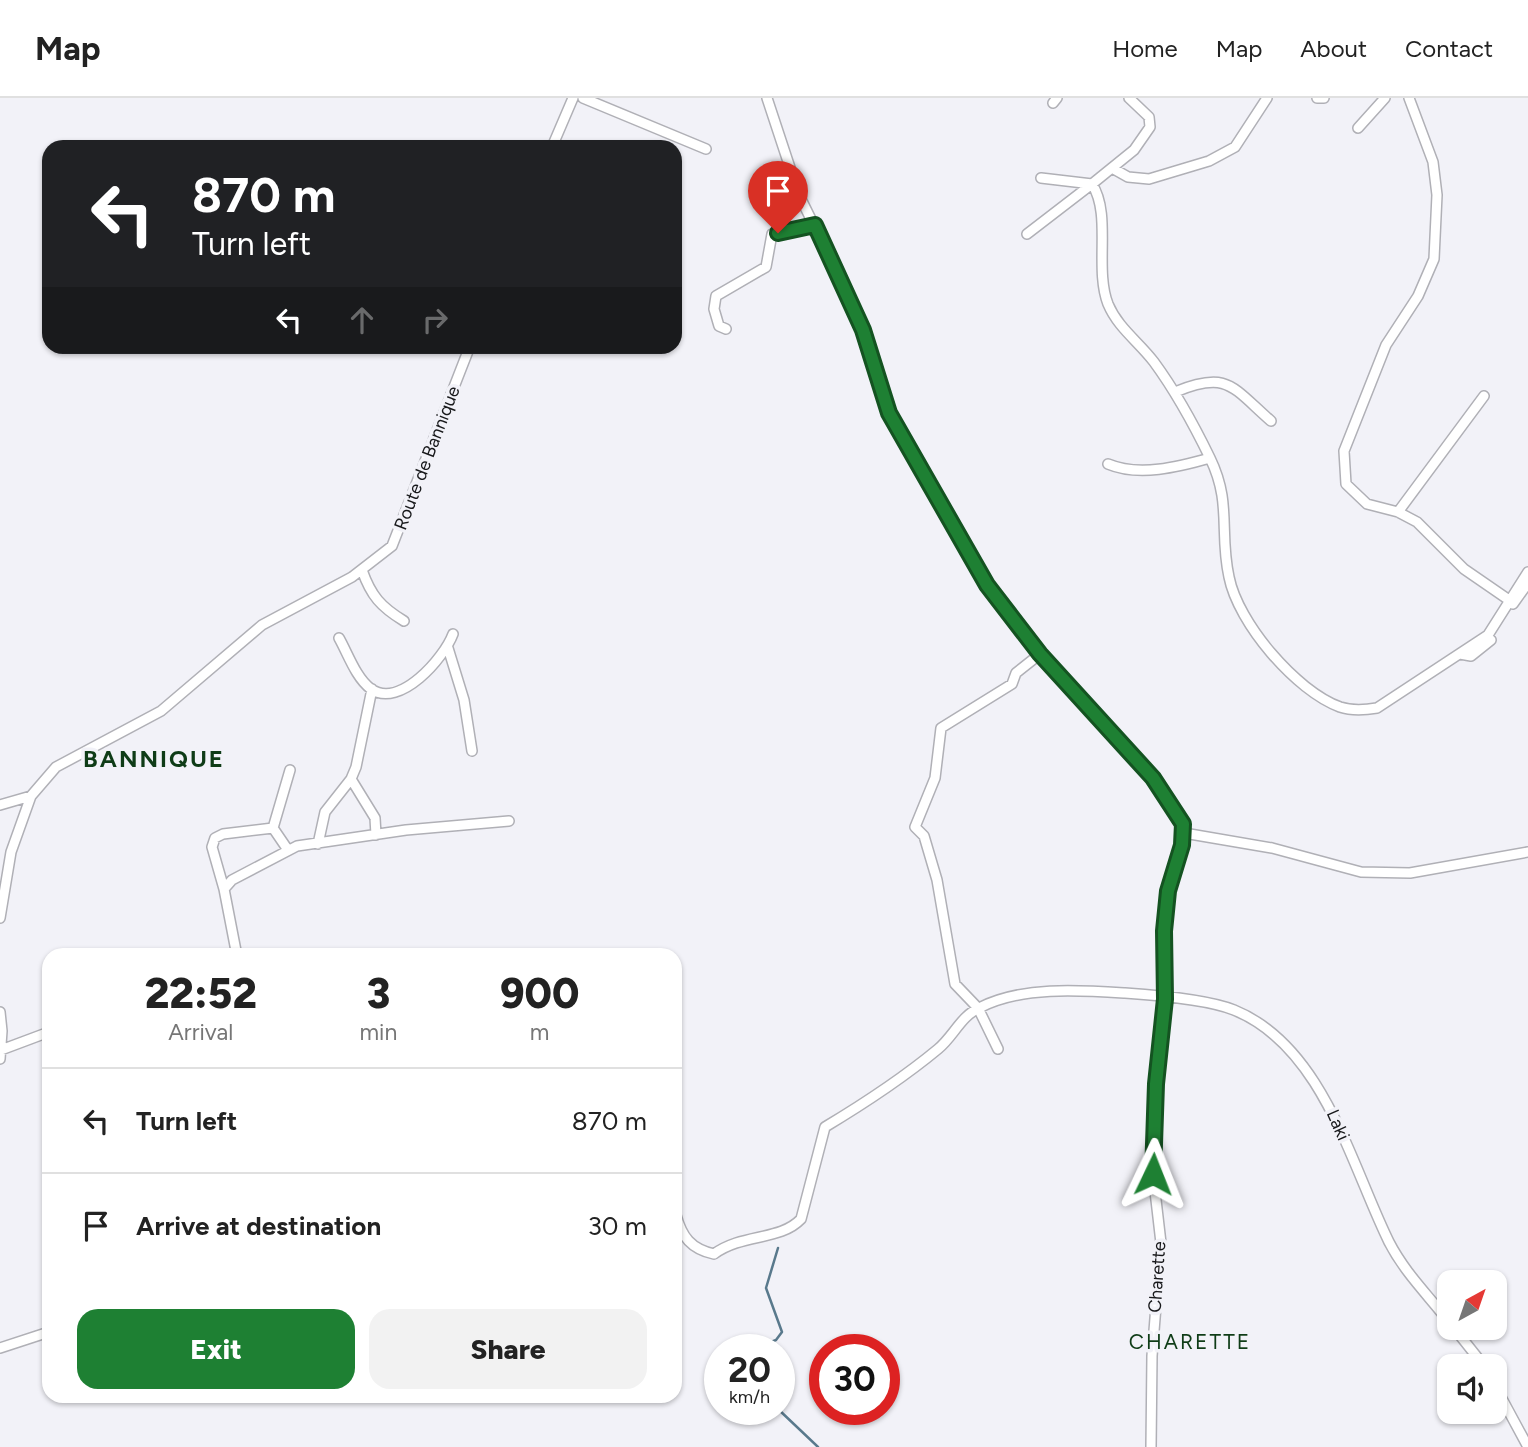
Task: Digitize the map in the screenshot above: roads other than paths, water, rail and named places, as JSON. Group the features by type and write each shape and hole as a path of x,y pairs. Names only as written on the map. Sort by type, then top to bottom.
{"street":[{"path":"555,140 573,98"},
{"path":"583,98 669,140"},
{"path":"767,98 799,195 863,330 889,413 987,585 1040,654 1153,778 1178,813 1184,833 1272,848 1361,872 1410,873 1526,853"},
{"path":"1027,234 1134,150 1150,127 1149,117 1129,98"},
{"path":"1112,168 1128,177 1149,179 1209,161 1235,147 1267,98"},
{"path":"1317,98 1324,98"},
{"path":"1358,128 1385,98"},
{"path":"1409,98 1433,162 1437,195 1434,259 1418,296 1386,345 1344,451 1346,484 1367,504 1398,512 1417,522 1464,569 1509,600"},
{"path":"682,144 706,149"},
{"path":"1041,178 1092,184"},
{"path":"1092,184 1100,204 1102,280 1108,303 1117,322 1152,359 1175,392 1223,486 1224,546 1229,579 1238,606 1269,650 1310,690 1340,707 1359,710 1377,708 1419,683 1488,635 1528,572"},
{"path":"726,329 719,326 714,309 716,296 766,267 772,234 815,225"},
{"name":"Route de Bannique","path":"0,918 11,852 30,796 56,767 77,753 161,711 262,625 362,570 392,546 403,524 467,354"},
{"path":"1175,392 1202,381 1216,380 1233,387 1270,421"},
{"path":"1398,512 1484,396"},
{"path":"1108,464 1127,472 1180,467 1210,458"},
{"path":"362,570 370,594 401,620"},
{"path":"1460,654 1471,656 1492,639 1528,583"},
{"path":"339,638 360,678 372,689 382,693 409,685 440,660 453,634"},
{"path":"448,648 464,700 472,751"},
{"path":"998,1049 978,1008 956,984 937,880 924,836 915,827 935,778 941,728 1012,684 1016,673 1040,654"},
{"path":"318,844 325,812 351,779 372,689"},
{"path":"273,828 290,770"},
{"path":"351,779 375,818 376,835"},
{"path":"0,806 30,796"},
{"path":"224,889 232,880 266,865 288,850 376,835 509,821"},
{"path":"273,828 288,850"},
{"path":"235,948 224,889 212,847 215,838 223,834 273,828"},
{"name":"Charette","path":"1152,1447 1152,1356 1161,1243 1153,1174 1156,1084 1165,999 1164,931 1168,891 1184,833"},
{"name":"Laki","path":"978,1008 1021,995 1081,991 1209,1003 1235,1011 1279,1042 1301,1064 1323,1093 1389,1241 1409,1276 1437,1308"},
{"path":"682,1234 698,1251 714,1254 733,1241 793,1227 801,1219 825,1127 882,1092 941,1046 962,1021 978,1008"},
{"path":"0,1012 1,1054 42,1035"},
{"path":"0,1348 42,1334"},
{"path":"1464,1340 1475,1354"},
{"path":"1507,1408 1528,1447"}],"waterway":[{"path":"778,1248 766,1288 780,1334"},
{"path":"795,1425 818,1447"}],"district":[{"name":"BANNIQUE","path":"154,758"},
{"name":"CHARETTE","path":"1190,1341"}]}
